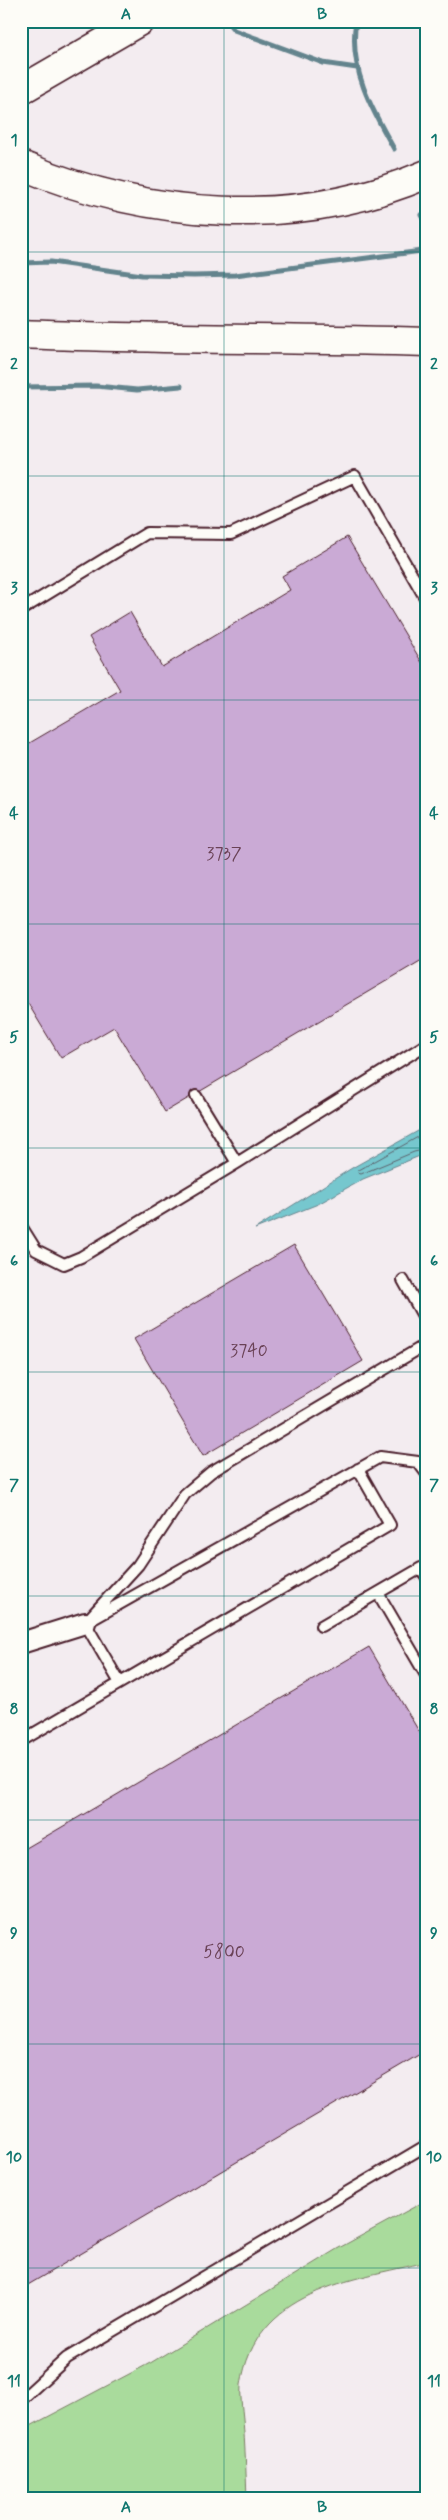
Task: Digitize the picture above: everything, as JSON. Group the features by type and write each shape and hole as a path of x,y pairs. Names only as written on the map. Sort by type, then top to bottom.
{"highway":[{"path":"21,90 140,21"},
{"path":"21,166 78,187 117,198 187,210 240,212 307,206 372,194 427,174"},
{"path":"21,334 109,338 276,338 427,342"},
{"path":"109,338 276,354 427,360"}],"street":[{"path":"21,1643 85,1623"}],"lane":[{"path":"21,610 147,533 231,534 355,476 427,601"},
{"path":"21,1226 36,1250 64,1264 81,1257 237,1163 427,1044"},
{"path":"196,1096 237,1163"},
{"path":"403,1280 427,1323"},
{"path":"85,1623 138,1565 185,1494 211,1472 427,1344"},
{"path":"85,1623 380,1457 418,1462 427,1474"},
{"path":"21,1741 390,1524 358,1469"},
{"path":"321,1626 421,1568 427,1578"},
{"path":"378,1593 427,1677"},
{"path":"85,1623 120,1683"},
{"path":"21,2400 68,2358 427,2145"}],"green space":[{"path":"427,2200 427,2262 368,2275 311,2295 286,2309 265,2328 250,2353 241,2385 247,2499 21,2499 21,2431 152,2362 337,2249"}],"water":[{"path":"427,1126 427,1153 363,1179 318,1204 255,1229 352,1168"}],"building":[{"path":"347,537 427,671 427,957 165,1112 114,1027 61,1058 21,992 21,748 120,690 89,637 130,612 162,667 290,590 282,576"},
{"path":"294,1245 363,1361 203,1456 134,1339"},
{"path":"369,1647 427,1745 427,2050 21,2289 21,1851"}],"waterway":[{"path":"356,21 354,38 359,72 370,104 394,149"},
{"path":"229,24 234,30 323,63 357,68"},
{"path":"421,215 427,226"},
{"path":"21,263 51,262 142,275 235,275 422,251 427,248"},
{"path":"21,387 96,386 137,390 181,386"}]}
